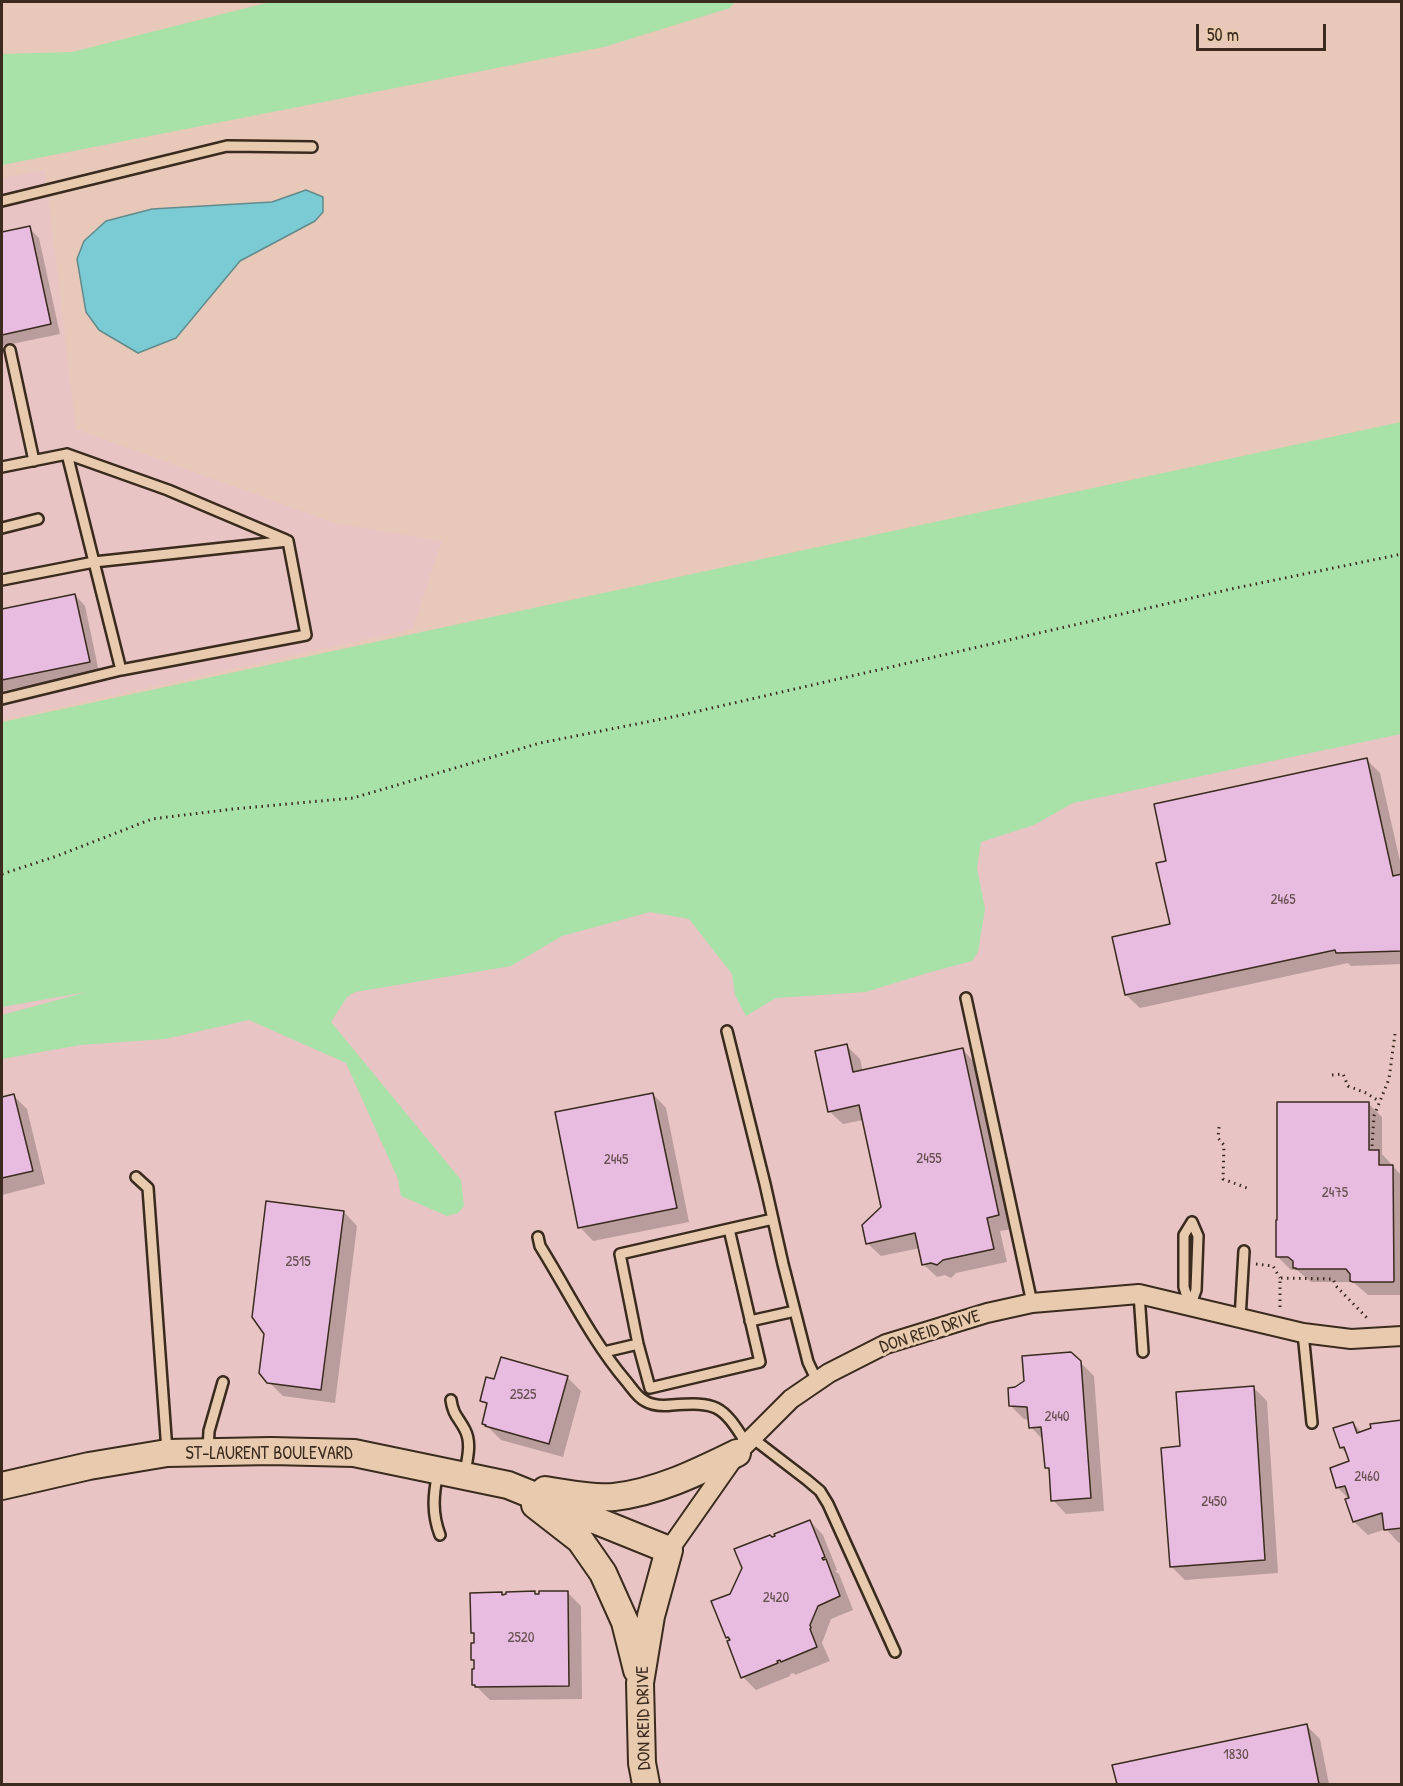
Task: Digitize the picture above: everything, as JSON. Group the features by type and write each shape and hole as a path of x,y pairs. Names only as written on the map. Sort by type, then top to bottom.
{"street":[{"name":"DON REID DRIVE","path":"646,1785 642,1763 640,1683 651,1617 669,1550 745,1444 791,1399 829,1373 886,1344 987,1313 1032,1304 1139,1294 1303,1333 1351,1338 1401,1336"},
{"path":"508,1485 612,1497 640,1492 688,1477 745,1444"},
{"name":"ST-LAURENT BOULEVARD","path":"2,1486 89,1466 167,1454 271,1451 354,1453 508,1485 669,1550"},
{"path":"508,1485 580,1540 603,1573 625,1622 640,1683"}],"lane":[{"path":"2,201 227,146 312,147"},
{"path":"10,350 34,461"},
{"path":"67,454 121,670"},
{"path":"2,467 67,454 168,490 288,541"},
{"path":"2,528 38,519"},
{"path":"2,580 94,562 288,541"},
{"path":"2,699 121,670 306,635 288,541"},
{"path":"966,998 1032,1304"},
{"path":"727,1031 808,1362 817,1382"},
{"path":"136,1177 148,1188 167,1454"},
{"path":"729,1228 760,1362 650,1388 638,1344 620,1254 729,1228 773,1219"},
{"path":"1191,1222 1198,1236 1196,1290 1190,1307 1184,1287 1184,1235 1191,1222"},
{"path":"538,1237 540,1246 610,1362 639,1397 663,1406 702,1403 720,1410 735,1426 745,1444 820,1491 896,1652"},
{"path":"1240,1318 1244,1251"},
{"path":"1139,1294 1143,1352"},
{"path":"750,1321 795,1311"},
{"path":"1303,1333 1312,1423"},
{"path":"604,1352 638,1344"},
{"path":"208,1452 209,1431 223,1382"},
{"path":"451,1400 452,1411 466,1431 468,1443 465,1476"},
{"path":"439,1470 434,1517 440,1535"}],"path":[{"path":"2,874 57,856 152,819 353,798 540,743 677,716 1231,589 1401,554"},
{"path":"1372,1146 1374,1116 1389,1079 1395,1034"},
{"path":"1332,1075 1343,1074 1348,1086 1379,1101"},
{"path":"1219,1127 1218,1138 1224,1145 1223,1179 1247,1188"},
{"path":"1243,1263 1273,1266 1280,1278 1280,1308"},
{"path":"1280,1278 1333,1279 1336,1286 1369,1320"}],"shaded area":[{"path":"45,170 76,429 335,523 442,541 413,629 2,720 2,178"},
{"path":"1401,724 1401,1784 2,1784 2,1001"}],"green space":[{"path":"270,2 735,2 730,8 604,47 2,165 2,54 72,52"},
{"path":"1401,422 1401,734 1073,803 1034,825 981,842 977,868 985,909 978,952 972,961 866,992 776,998 746,1016 735,995 732,974 689,919 650,912 562,936 511,966 355,992 347,997 331,1022 461,1180 464,1206 458,1213 447,1216 401,1196 398,1179 346,1063 249,1020 165,1039 80,1045 2,1059 2,1015 87,992 2,1007 2,722"}],"water":[{"path":"306,190 323,197 323,212 315,221 240,261 176,338 138,353 99,330 86,312 77,259 84,241 106,221 152,209 272,202"}],"building":[{"path":"30,226 51,324 2,335 2,232"},
{"path":"75,594 90,662 2,680 2,609"},
{"path":"1367,758 1393,876 1402,874 1402,951 1336,953 1335,950 1125,995 1112,937 1170,924 1156,863 1166,861 1154,804"},
{"path":"847,1044 853,1072 963,1048 999,1215 987,1218 994,1249 943,1260 937,1265 931,1263 922,1265 915,1233 866,1244 862,1225 881,1207 859,1105 828,1112 815,1051"},
{"path":"653,1093 677,1208 578,1228 555,1112"},
{"path":"14,1094 33,1171 2,1178 2,1097"},
{"path":"1277,1102 1369,1102 1369,1150 1379,1150 1379,1165 1393,1165 1393,1282 1353,1282 1350,1281 1350,1274 1346,1269 1296,1269 1293,1268 1293,1261 1288,1257 1276,1257"},
{"path":"266,1201 344,1211 321,1390 267,1383 259,1373 264,1334 252,1317"},
{"path":"1071,1352 1081,1361 1091,1498 1051,1501 1049,1468 1045,1468 1041,1427 1029,1428 1027,1407 1009,1406 1008,1388 1015,1387 1024,1381 1022,1356"},
{"path":"501,1357 568,1376 549,1444 482,1424 487,1403 480,1401 486,1377 494,1379"},
{"path":"1254,1386 1265,1560 1170,1567 1161,1448 1180,1446 1176,1392"},
{"path":"1402,1420 1402,1528 1384,1530 1382,1513 1353,1522 1345,1499 1349,1498 1345,1486 1336,1488 1330,1468 1349,1461 1344,1447 1340,1448 1333,1428 1353,1422 1357,1433 1371,1428 1370,1424"},
{"path":"810,1520 825,1557 822,1558 826,1559 840,1596 818,1606 810,1625 817,1647 781,1662 777,1661 778,1663 741,1678 727,1641 730,1640 726,1638 711,1601 730,1594 742,1568 734,1549 770,1535 775,1536 774,1534"},
{"path":"535,1591 535,1594 539,1594 539,1591 568,1591 569,1686 475,1687 472,1685 474,1660 471,1660 471,1643 474,1643 474,1633 471,1633 470,1593 502,1592 502,1595 506,1592"},
{"path":"1307,1724 1319,1784 1117,1784 1112,1765"}]}
